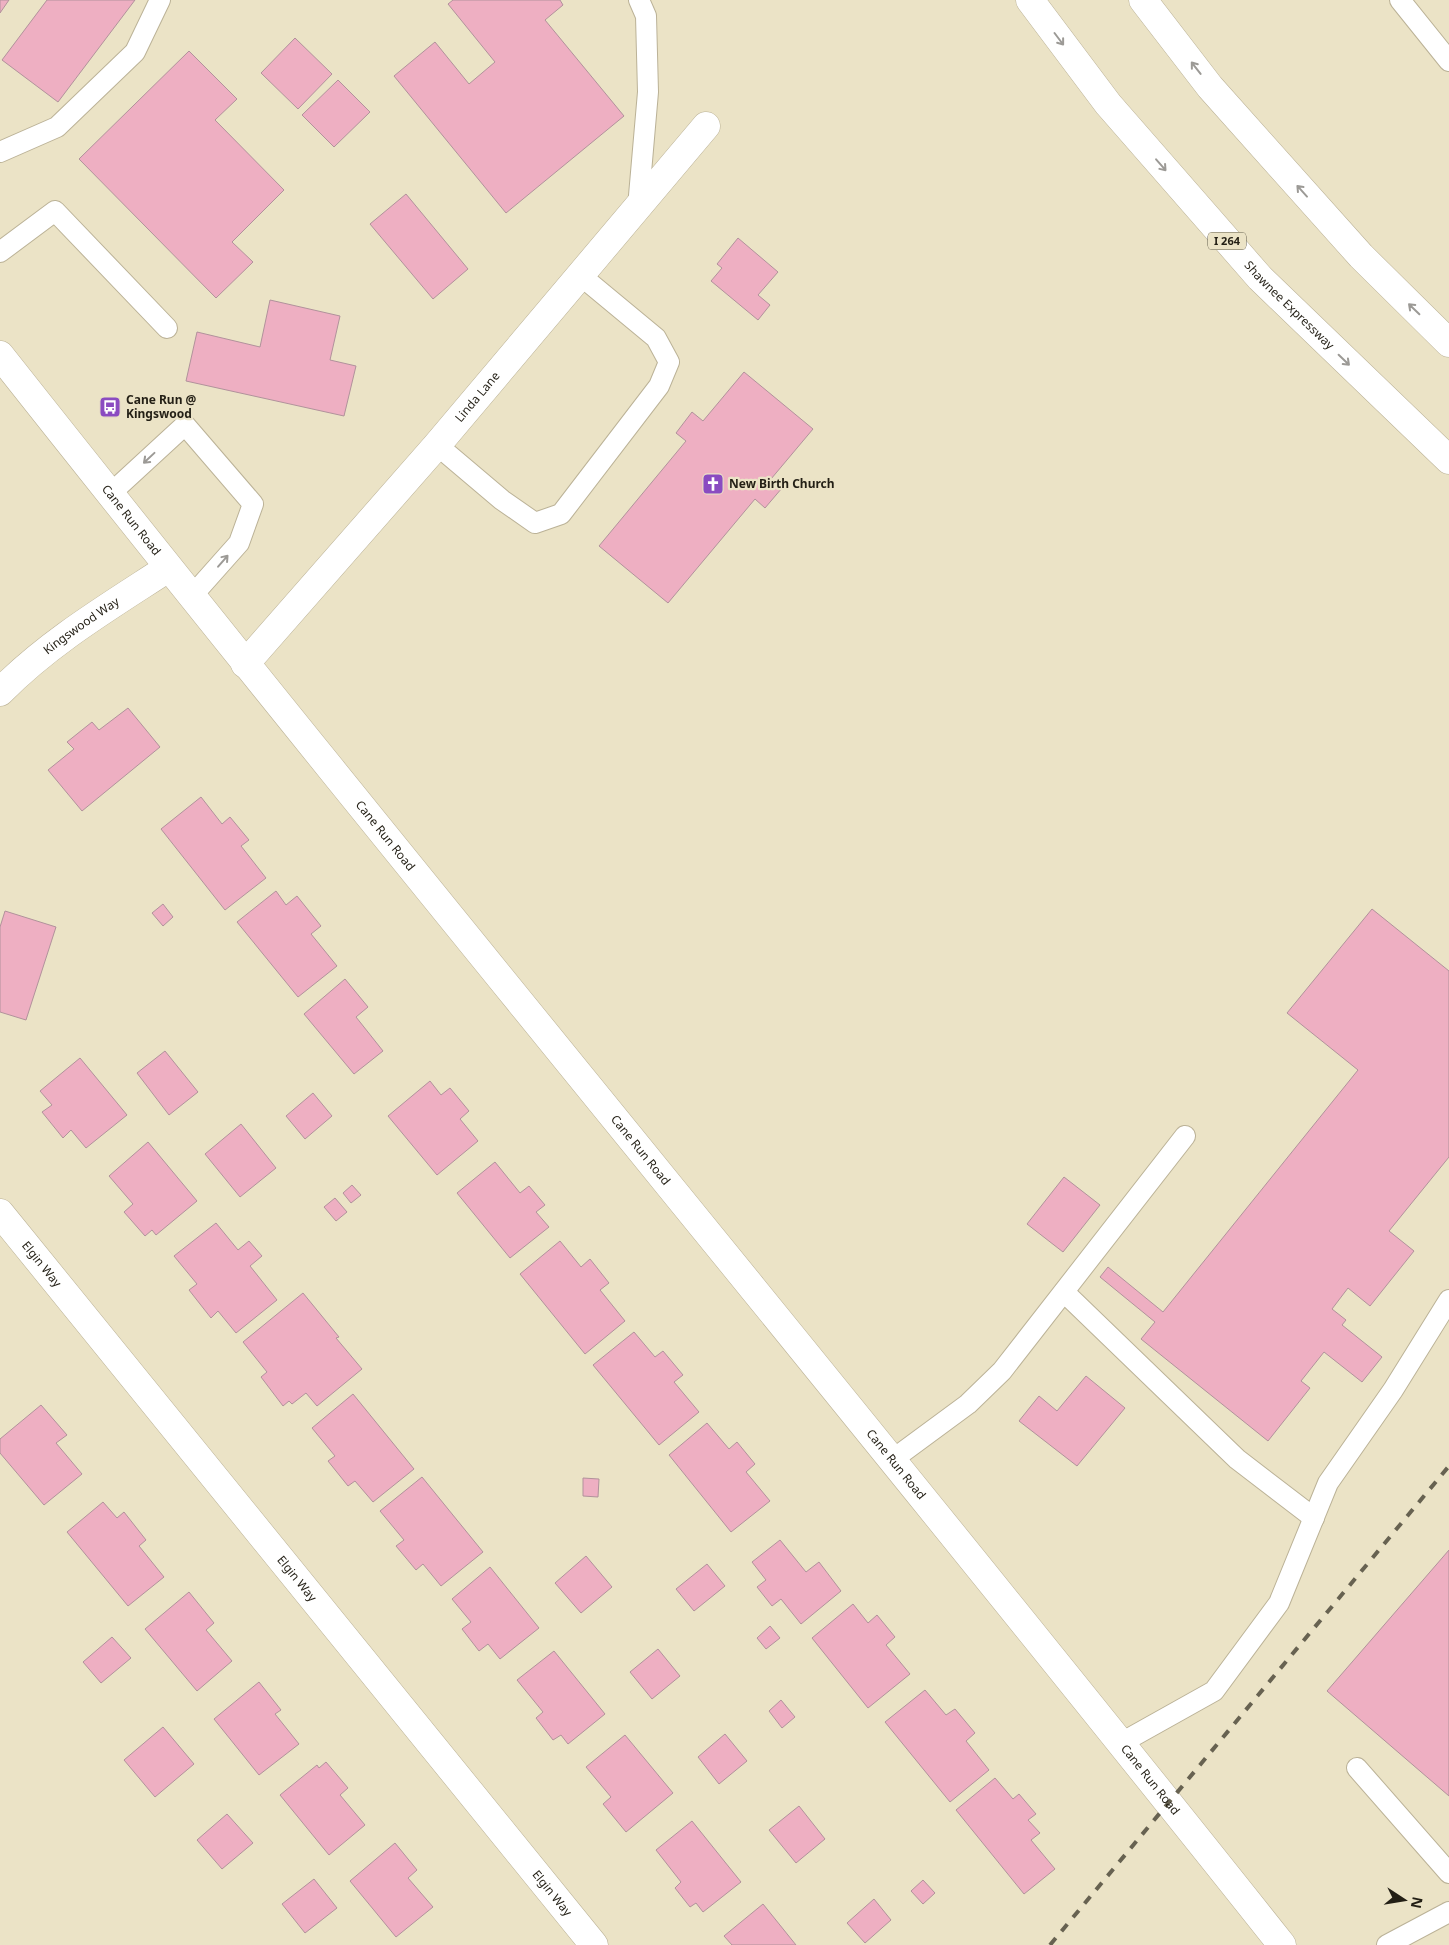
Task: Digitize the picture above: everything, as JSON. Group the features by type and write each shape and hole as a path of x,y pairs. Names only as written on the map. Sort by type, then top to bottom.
{"main road":[{"name":"Shawnee Expressway","path":"1030,0 1108,104 1260,278 1449,460"},
{"path":"1143,0 1210,87 1354,249 1449,343"},
{"name":"Linda Lane","path":"245,664 437,445 706,126"},
{"name":"Cane Run Road","path":"0,355 245,664 892,1460 1282,1945"},
{"name":"Kingswood Way","path":"0,692 22,669 61,638 168,568"},
{"name":"Elgin Way","path":"0,1213 594,1945"}],"lane":[{"path":"0,152 57,127 135,52 160,0"},
{"path":"638,207 648,92 646,16 639,0"},
{"path":"1400,0 1449,61"},
{"path":"0,252 55,211 167,328"},
{"path":"437,445 502,500 535,523 561,514 659,386 669,362 656,338 580,275"},
{"path":"110,494 185,425 253,504 239,543 191,597"},
{"path":"892,1460 968,1404 1002,1371 1185,1136"},
{"path":"1064,1292 1237,1459 1314,1518"},
{"path":"1121,1743 1214,1691 1279,1603 1328,1483 1393,1390 1449,1300"},
{"path":"1357,1768 1449,1873"},
{"path":"1387,1945 1449,1912"}],"building":[{"path":"0,0 9,0 0,13"},
{"path":"47,0 135,0 58,102 2,60"},
{"path":"453,0 560,0 563,5 545,20 624,116 506,213 394,76 435,42 469,84 495,62 448,4"},
{"path":"295,38 332,74 298,109 261,73"},
{"path":"189,51 237,99 215,120 284,190 232,242 253,262 216,298 79,159"},
{"path":"338,80 370,112 334,147 302,115"},
{"path":"406,194 468,269 433,299 370,224"},
{"path":"738,238 778,272 758,295 770,305 758,320 711,281 722,268 717,264"},
{"path":"270,300 340,316 330,360 356,366 344,416 186,381 197,332 260,347"},
{"name":"New Birth Church","path":"744,372 813,429 771,479 782,488 765,508 755,499 668,603 599,546 686,441 676,433 692,412 703,421"},
{"path":"128,708 160,747 82,811 48,770 74,749 67,742 92,722 99,730"},
{"path":"201,797 222,824 230,817 249,840 241,846 266,878 225,910 161,829"},
{"path":"276,891 286,905 297,896 321,926 311,934 337,966 298,997 237,922"},
{"path":"163,904 173,917 163,926 152,913"},
{"path":"1372,909 1449,971 1449,1157 1389,1231 1414,1251 1370,1306 1348,1288 1332,1309 1346,1320 1342,1325 1382,1357 1362,1382 1324,1352 1301,1381 1310,1388 1268,1441 1141,1339 1155,1322 1100,1277 1108,1267 1163,1312 1358,1070 1287,1013"},
{"path":"5,911 56,927 26,1020 0,1012 0,927"},
{"path":"345,979 368,1007 356,1017 383,1051 354,1074 304,1014"},
{"path":"165,1051 198,1092 169,1115 137,1073"},
{"path":"80,1058 127,1115 86,1148 71,1130 63,1138 42,1112 52,1105 40,1091"},
{"path":"430,1081 441,1095 450,1088 469,1111 460,1119 478,1141 437,1175 388,1116"},
{"path":"313,1093 332,1116 305,1139 286,1116"},
{"path":"241,1124 276,1168 240,1197 205,1154"},
{"path":"148,1142 197,1201 156,1235 152,1230 145,1236 124,1212 133,1204 109,1176"},
{"path":"495,1162 520,1193 529,1186 545,1205 536,1212 549,1227 510,1258 457,1193"},
{"path":"1064,1177 1100,1205 1063,1252 1027,1224"},
{"path":"352,1185 361,1195 351,1203 343,1193"},
{"path":"335,1198 347,1212 336,1221 324,1207"},
{"path":"216,1223 238,1250 249,1241 262,1256 250,1266 277,1300 236,1333 218,1311 211,1318 189,1290 197,1284 174,1256"},
{"path":"560,1241 581,1267 590,1259 609,1283 600,1290 625,1321 585,1354 520,1274"},
{"path":"303,1293 339,1337 336,1338 362,1369 317,1406 306,1393 292,1404 289,1401 283,1406 261,1377 267,1372 243,1342"},
{"path":"634,1332 655,1357 663,1351 683,1375 674,1382 699,1412 659,1445 593,1365"},
{"path":"1086,1376 1125,1408 1077,1466 1019,1421 1039,1396 1057,1411"},
{"path":"353,1394 414,1469 373,1502 355,1481 348,1486 328,1461 335,1456 312,1428"},
{"path":"41,1405 67,1435 56,1443 82,1474 44,1505 0,1453 0,1439"},
{"path":"707,1423 729,1449 737,1442 755,1464 746,1472 770,1501 731,1532 669,1455"},
{"path":"422,1477 483,1552 441,1586 423,1564 416,1570 396,1546 404,1540 380,1511"},
{"path":"583,1478 599,1479 598,1497 583,1496"},
{"path":"103,1502 117,1518 124,1512 146,1540 139,1546 164,1577 128,1606 67,1532"},
{"path":"780,1540 806,1572 819,1562 841,1591 801,1624 781,1599 772,1606 757,1587 766,1580 752,1562"},
{"path":"1449,1550 1449,1796 1327,1691"},
{"path":"586,1556 612,1587 581,1613 555,1583"},
{"path":"707,1564 725,1586 694,1611 676,1589"},
{"path":"490,1567 539,1628 500,1659 488,1644 479,1651 462,1629 471,1622 452,1599"},
{"path":"189,1592 214,1623 206,1630 232,1661 197,1691 145,1629"},
{"path":"853,1604 868,1623 877,1615 895,1637 886,1645 910,1674 868,1708 812,1638"},
{"path":"770,1626 780,1638 766,1649 757,1638"},
{"path":"112,1637 131,1658 101,1683 83,1662"},
{"path":"658,1649 680,1676 652,1699 630,1672"},
{"path":"554,1651 605,1714 568,1744 561,1735 553,1740 536,1718 543,1712 517,1680"},
{"path":"259,1682 281,1710 275,1714 299,1744 259,1775 214,1719"},
{"path":"925,1690 946,1715 955,1709 975,1733 966,1741 989,1770 950,1802 885,1722"},
{"path":"781,1700 795,1717 782,1728 769,1711"},
{"path":"163,1727 194,1764 155,1797 124,1760"},
{"path":"725,1734 747,1761 719,1784 698,1757"},
{"path":"625,1735 673,1793 626,1832 603,1804 611,1797 586,1767"},
{"path":"326,1762 348,1788 340,1795 365,1825 329,1855 280,1795 317,1765 319,1768"},
{"path":"995,1778 1013,1799 1019,1794 1036,1814 1028,1820 1040,1833 1031,1840 1055,1869 1024,1894 956,1810"},
{"path":"799,1806 825,1839 796,1863 769,1830"},
{"path":"227,1814 253,1843 222,1869 197,1840"},
{"path":"692,1821 741,1882 703,1912 696,1903 690,1907 675,1888 681,1882 656,1850"},
{"path":"395,1843 417,1870 408,1878 433,1907 396,1937 350,1881"},
{"path":"314,1879 337,1908 305,1933 282,1904"},
{"path":"923,1880 935,1893 923,1904 911,1891"},
{"path":"874,1899 891,1920 865,1943 847,1923"},
{"path":"763,1904 796,1945 732,1945 724,1936"}],"railway":[{"path":"1050,1945 1449,1466"}],"place":[{"name":"Cane Run @ Kingswood","path":"110,407"},
{"name":"New Birth Church","path":"713,484"}]}
